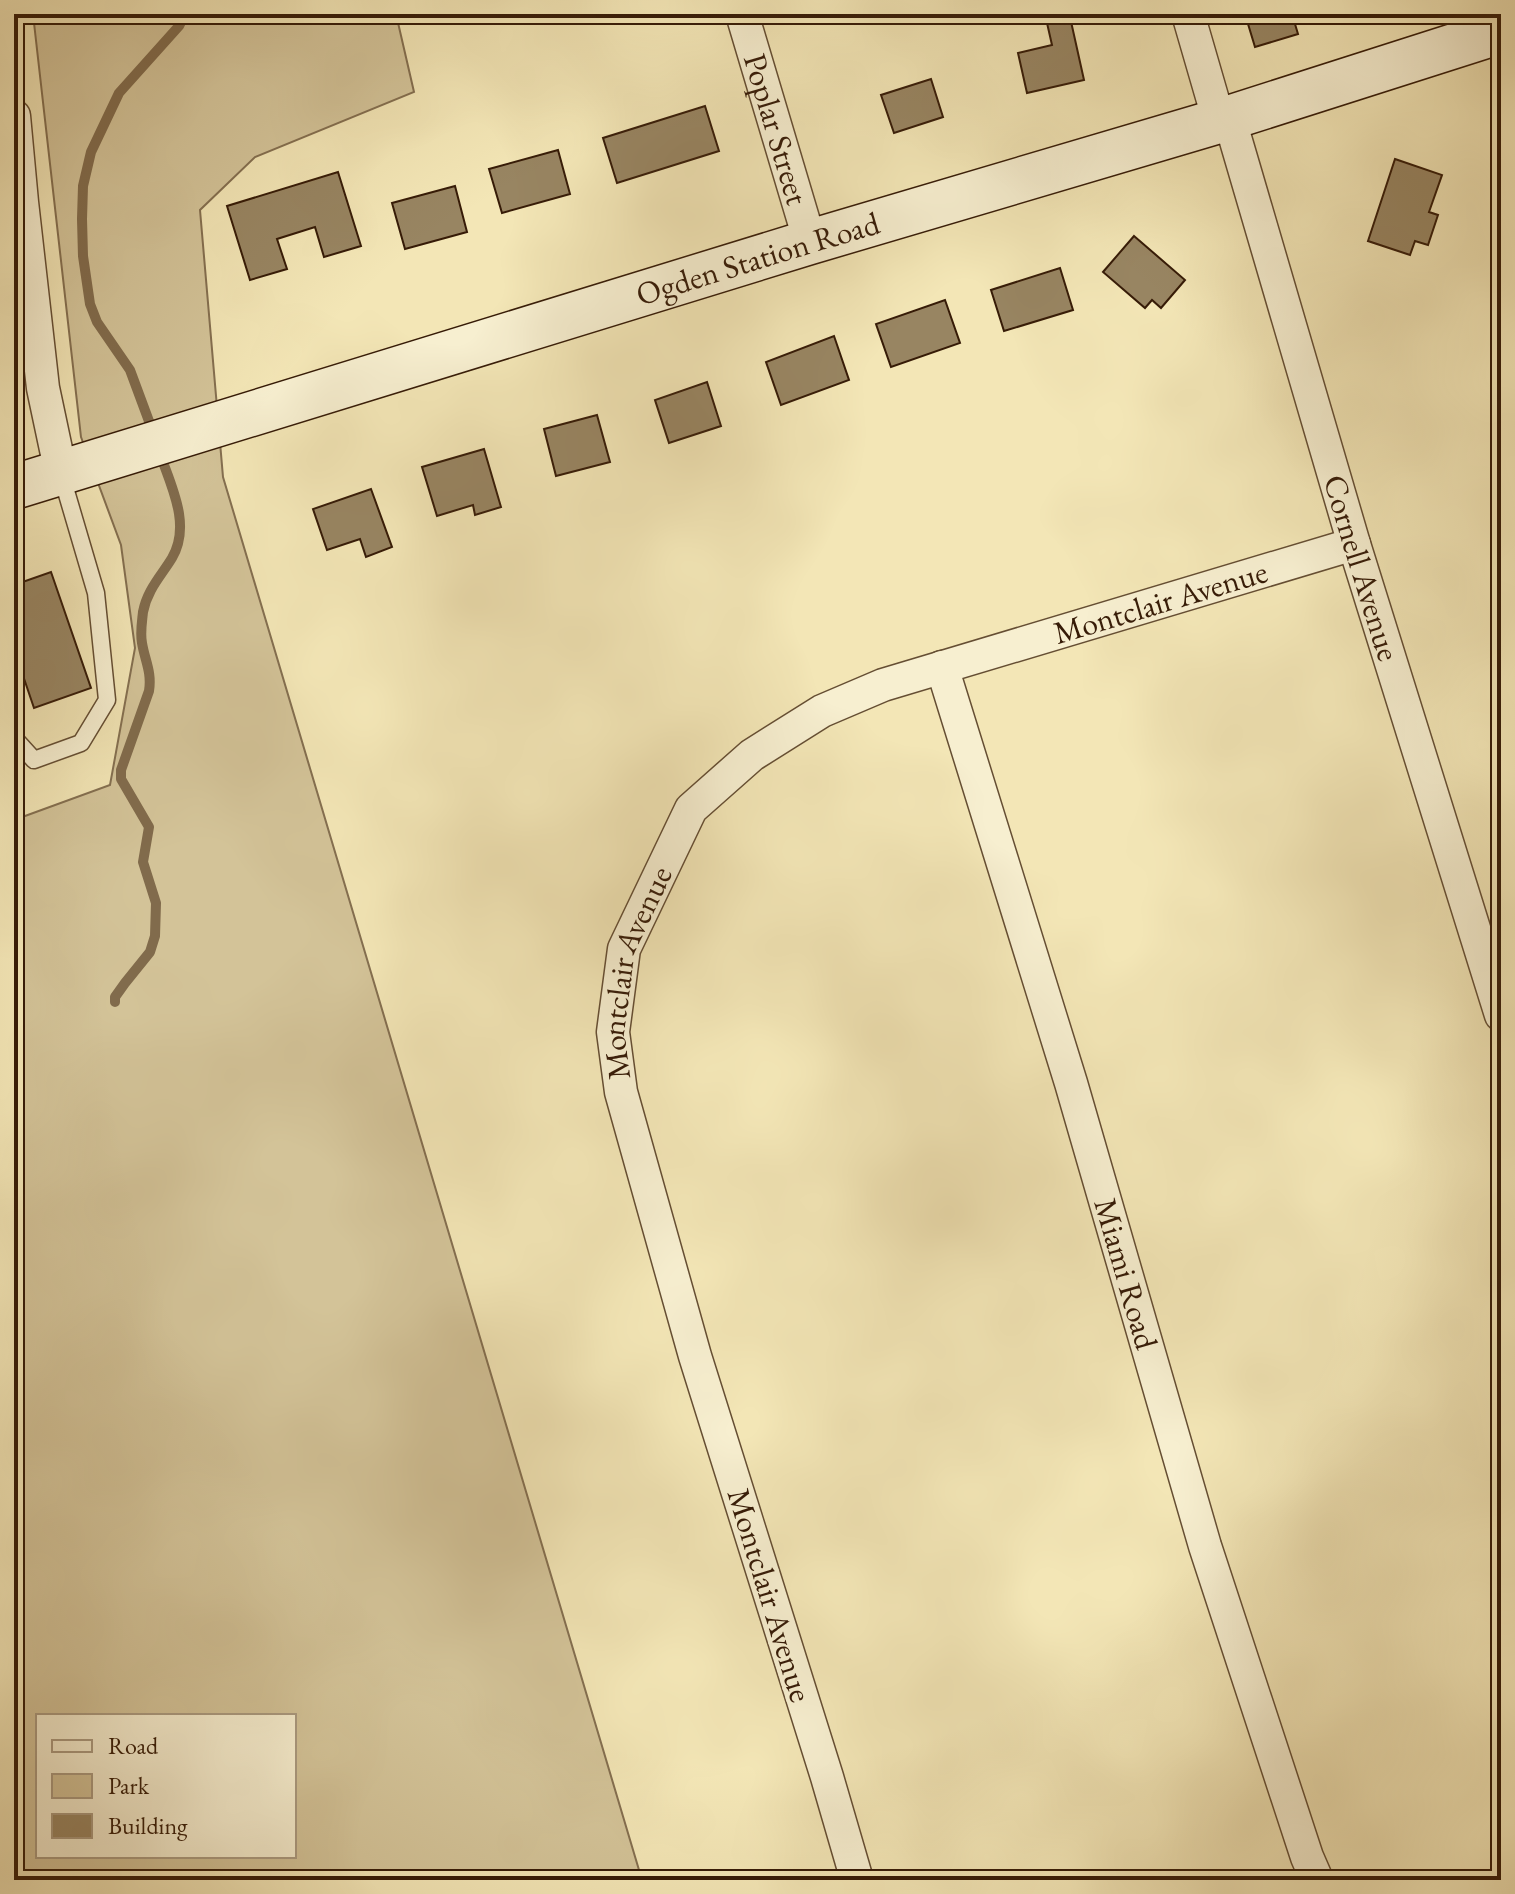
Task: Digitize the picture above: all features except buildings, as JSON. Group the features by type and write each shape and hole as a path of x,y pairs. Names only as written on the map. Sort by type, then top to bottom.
{"street":[{"name":"Poplar Street","path":"742,14 810,242"},
{"name":"Cornell Avenue","path":"1188,14 1224,119 1501,1015"},
{"name":"Ogden Station Road","path":"14,487 810,242 1224,119 1501,31"},
{"path":"14,116 43,388 61,473"},
{"name":"Montclair Avenue","path":"857,1880 691,1342 621,1092 613,1032 624,949 691,809 752,755 822,711 883,685 1354,544"},
{"name":"Miami Road","path":"942,667 1071,1083 1205,1546 1317,1880"}],"lane":[{"path":"14,738 34,760 81,743 107,700 96,593 61,473"}],"green space":[{"path":"33,14 396,14 414,92 255,157 200,210 223,477 642,1880 14,1880 14,820 110,785 135,648 121,545 81,437"}],"waterway":[{"path":"153,432 130,370 97,322 90,304 83,256 83,186 91,152 119,93 179,26 185,14"},
{"path":"115,1002 115,997 150,952 155,936 156,903 143,862 149,827 121,779 121,770 150,684 141,635 143,612 151,590 172,558 180,532 177,504 159,451"}]}
